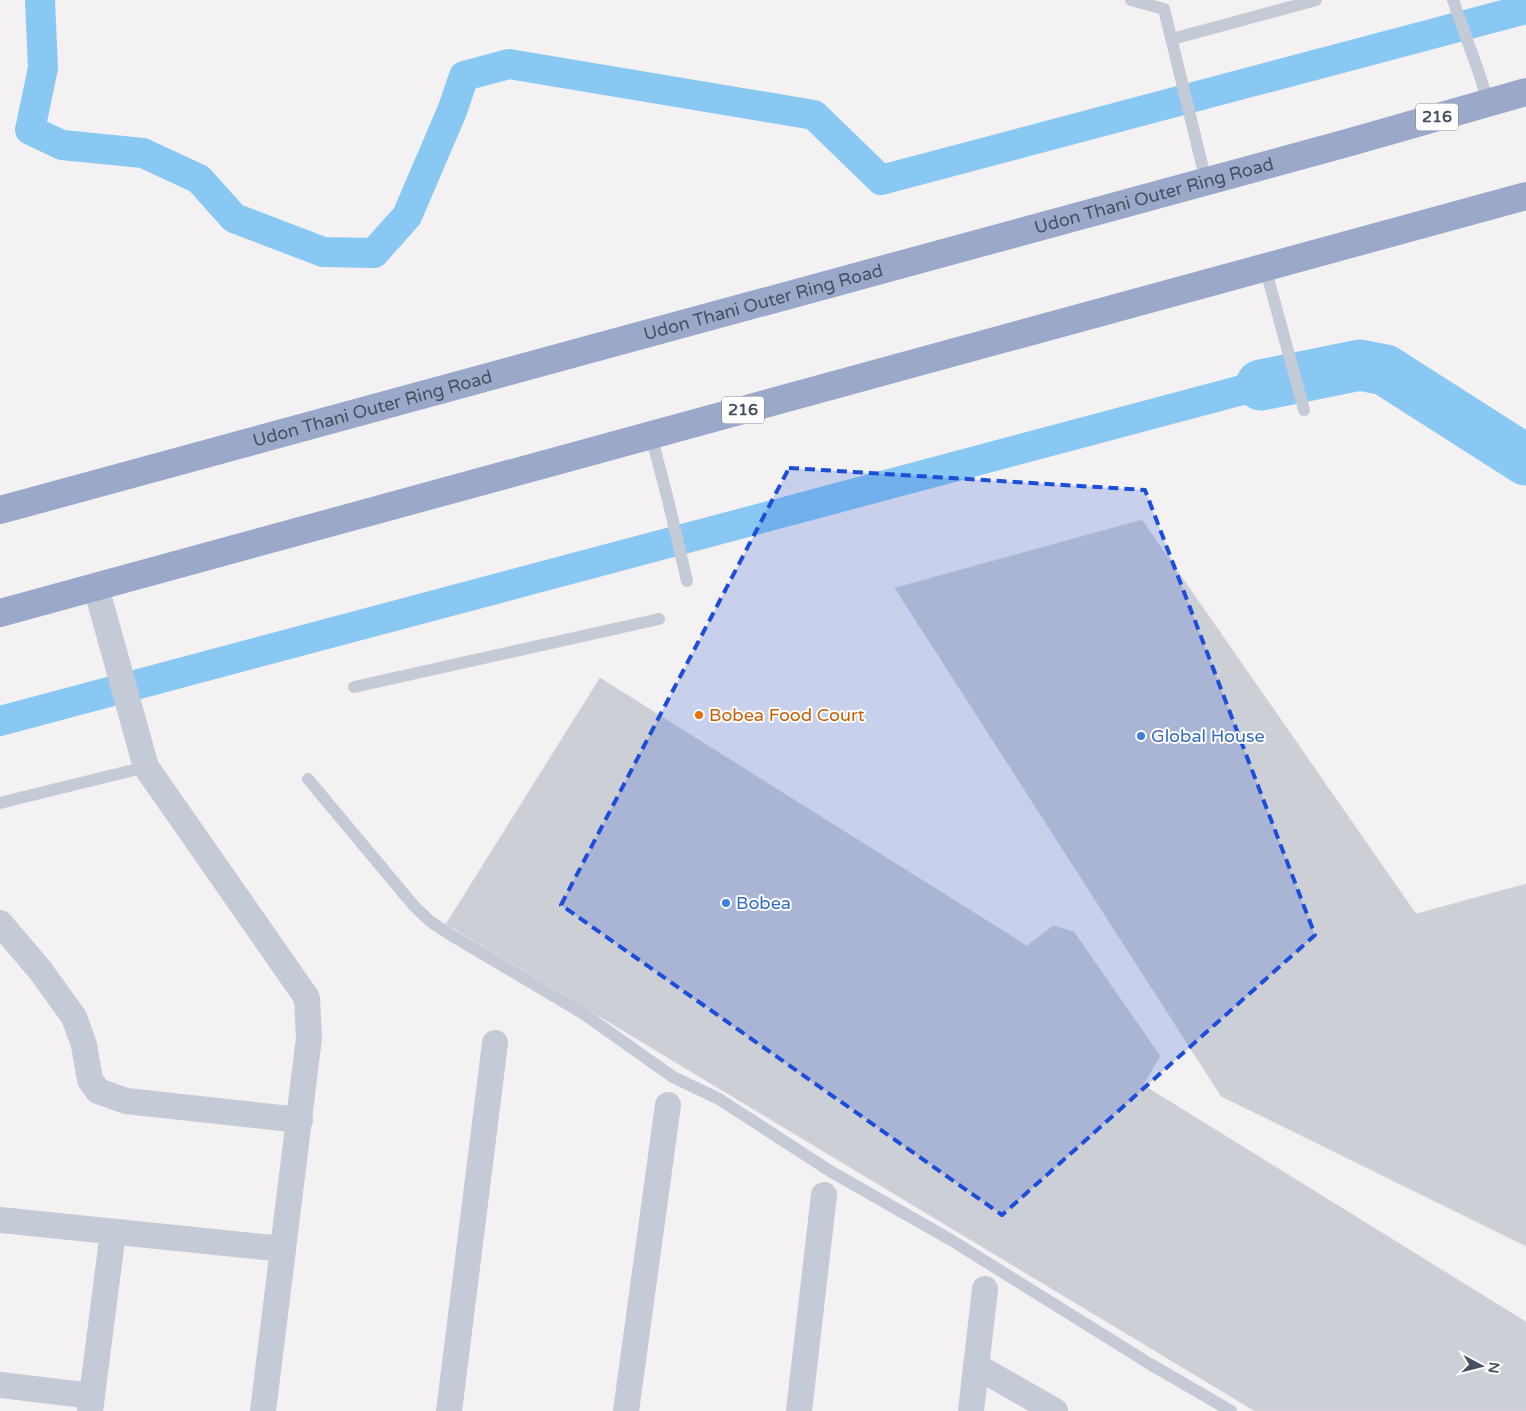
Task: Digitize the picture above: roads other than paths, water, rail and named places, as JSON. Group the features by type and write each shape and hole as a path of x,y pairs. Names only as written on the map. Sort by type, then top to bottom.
{"highway":[{"name":"Udon Thani Outer Ring Road","path":"0,510 1526,92"},
{"name":"216","path":"0,613 1526,196"}],"street":[{"path":"96,587 146,767 307,998 309,1038 263,1411"},
{"path":"0,923 40,970 74,1017 84,1045 90,1080 98,1091 126,1101 300,1120"},
{"path":"449,1411 495,1043"},
{"path":"626,1411 668,1106"},
{"path":"799,1411 824,1196"},
{"path":"0,1220 283,1249"},
{"path":"0,1385 91,1404 113,1232"},
{"path":"971,1411 985,1289"},
{"path":"976,1366 1055,1411"}],"lane":[{"path":"1131,0 1164,9 1206,181"},
{"path":"1172,39 1316,0"},
{"path":"1453,0 1488,102"},
{"path":"1265,267 1304,410"},
{"path":"651,435 687,581"},
{"path":"354,687 659,619"},
{"path":"0,802 146,767"},
{"path":"308,779 414,906 437,926 584,1014 673,1077 719,1099 830,1171 951,1240 1150,1364 1231,1411"}],"waterway":[{"path":"40,0 43,68 30,130 62,145 143,153 199,179 234,218 323,252 374,253 407,216 452,111 464,76 509,64 814,115 881,180 1526,9"},
{"path":"1261,385 1360,365 1385,370 1526,460"},
{"path":"0,721 1261,385"}],"place":[{"name":"Bobea Food Court","path":"699,715"},
{"name":"Global House","path":"1141,736"},
{"name":"Bobea","path":"726,903"}]}
